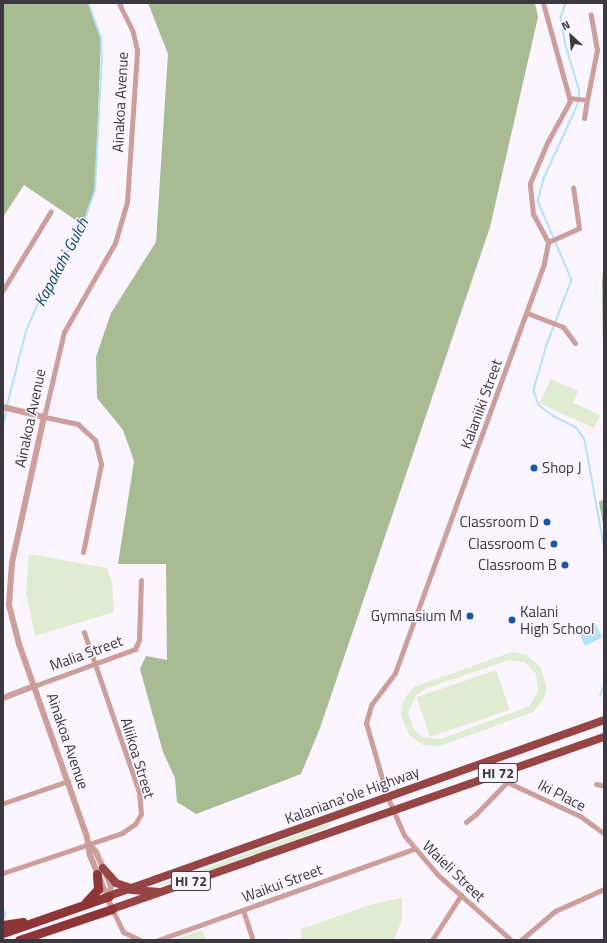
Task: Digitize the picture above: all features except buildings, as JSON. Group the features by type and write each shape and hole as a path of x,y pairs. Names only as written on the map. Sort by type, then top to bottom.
{"highway":[{"name":"Kalaniana’ole Highway","path":"109,896 604,720"},
{"name":"Kalaniana’ole Highway","path":"112,909 392,809 604,737"},
{"path":"78,907 96,892 100,871 116,883 130,889 158,893"},
{"path":"3,933 109,896"},
{"path":"19,940 112,909"},
{"path":"3,925 42,919"},
{"path":"31,940 66,924"}],"street":[{"name":"Ainakoa Avenue","path":"112,909 100,871 90,855 89,844 68,781 14,630 9,590 12,563 64,332 115,243 128,202 137,50 133,32 120,3"},
{"path":"543,3 569,98 530,183 534,214 548,242 579,228 574,188"},
{"path":"584,118 581,99 597,50 591,15"},
{"path":"569,98 581,99"},
{"path":"3,290 51,211"},
{"name":"Kalaniiki Street","path":"392,809 370,742 366,723 371,705 395,673 527,313 544,263 548,242"},
{"path":"527,313 563,327 575,343"},
{"path":"3,407 78,424 95,440 101,464 83,552"},
{"name":"Malia Street","path":"3,698 126,654 136,646 141,580"},
{"name":"Aliikoa Street","path":"3,873 126,831 139,819 142,807 139,792 84,632"},
{"path":"466,822 476,814 507,782 504,772"},
{"path":"4,803 68,781"},
{"name":"Iki Place","path":"507,782 580,816 603,834"},
{"path":"596,784 604,786"},
{"name":"Waieli Street","path":"392,809 413,849 511,940"},
{"name":"Waikui Street","path":"158,940 413,849"},
{"path":"521,940 555,911 604,889"},
{"path":"432,940 461,895"},
{"path":"112,909 119,926 128,938 140,940"},
{"path":"243,910 252,940"}],"green space":[{"path":"3,3 88,3 101,38 95,190 83,225 24,185 3,217"},
{"path":"148,3 535,3 538,17 490,227 320,728 301,774 196,814 177,802 175,778 163,752 140,669 146,656 167,660 166,564 118,564 134,461 123,430 97,398 96,357 111,313 156,242 168,54"},
{"path":"604,263 604,413 602,281"},
{"path":"551,379 578,391 573,403 600,415 594,428 539,403"},
{"path":"604,499 604,530 599,502"},
{"path":"29,554 107,568 112,582 114,612 35,636 26,591"},
{"path":"512,652 527,655 541,668 547,690 543,700 533,712 440,746 423,745 409,735 401,716 402,705 407,695 414,687","holes":["509,660 525,662 536,674 538,692 529,706 441,739 422,737 414,730 408,713 416,695 425,689"]},
{"path":"496,670 510,710 430,737 417,697"},
{"path":"333,822 328,827 293,841 192,877 154,887"},
{"path":"402,898 402,920 394,940 301,940 301,929 373,904"},
{"path":"202,930 206,940 173,940"}],"water":[{"path":"595,623 602,637 585,646 578,632"}],"waterway":[{"name":"Kapakahi Gulch","path":"7,406 26,331 40,299 83,225 95,190 102,57 101,38 88,3"},
{"path":"566,3 561,18 566,46 580,92 578,105 544,179 538,201 572,280 547,345 534,390 539,405 553,416 576,427 585,440 604,545"},
{"name":"Kapakahi Gulch","path":"3,425 7,409"},
{"path":"600,696 604,685"},
{"name":"Kapakahi Gulch","path":"3,906 6,917"}],"place":[{"name":"Shop J","path":"534,468"},
{"name":"Classroom D","path":"547,522"},
{"name":"Classroom C","path":"554,544"},
{"name":"Classroom B","path":"565,565"},
{"name":"Gymnasium M","path":"470,616"},
{"name":"Kalani High School","path":"512,620"}]}
